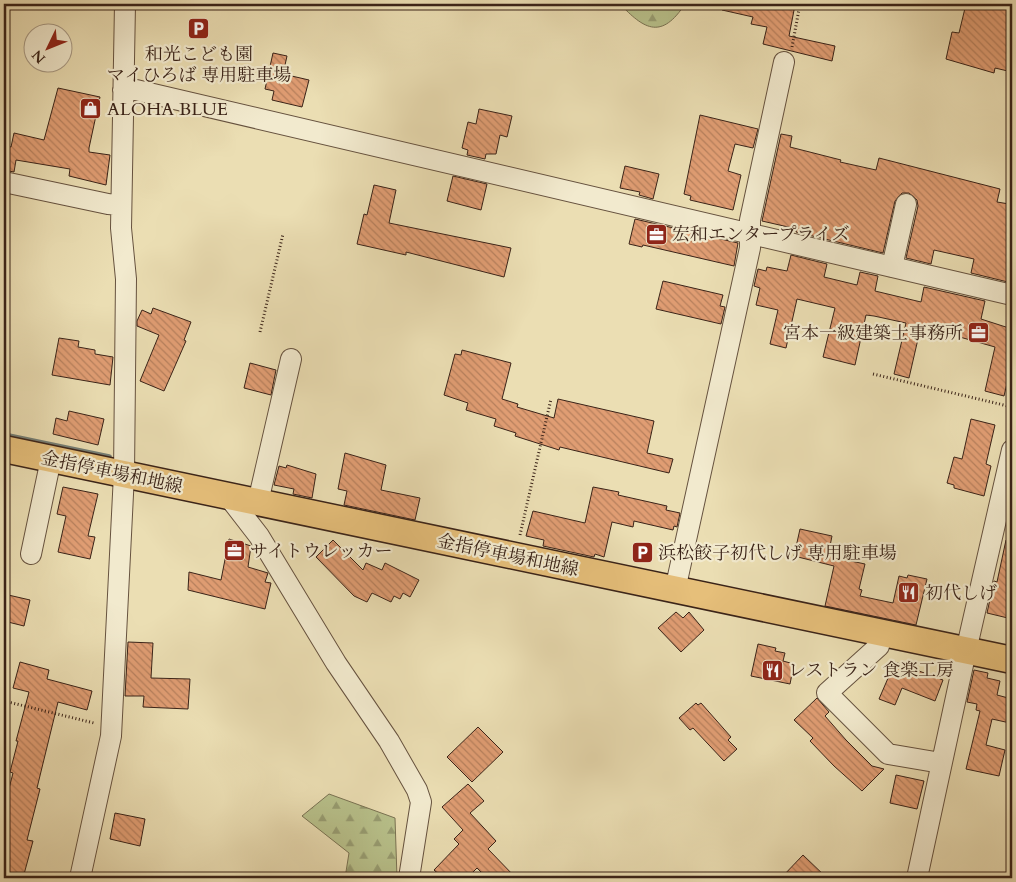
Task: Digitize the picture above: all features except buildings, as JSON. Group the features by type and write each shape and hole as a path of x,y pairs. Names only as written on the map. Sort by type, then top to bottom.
{"main road":[{"name":"金指停車場和地線","path":"4,449 1012,660"}],"street":[{"path":"80,878 112,727 124,474 126,279 121,228 125,4"},
{"path":"675,590 750,248 750,220 784,62"},
{"path":"123,90 136,90 1012,295"},
{"path":"4,182 108,204 122,205"},
{"path":"892,267 906,204"},
{"path":"258,502 291,359"},
{"path":"917,878 1012,450"},
{"path":"31,554 51,459"},
{"path":"228,496 259,536 336,663 389,741 417,790 421,802 409,878"},
{"path":"882,633 880,646 827,692 888,754 941,763"}],"path":[{"path":"784,62 790,56 800,4"},
{"path":"260,332 283,234"},
{"path":"873,374 1012,406"},
{"path":"515,556 551,399"},
{"path":"4,702 112,727"}],"green space":[{"path":"620,4 683,4 683,7 667,24 652,27 636,19"},
{"path":"329,794 395,818 397,878 345,878 349,853 302,816"}],"waterway":[{"path":"4,435 109,457"}],"place":[{"name":"和光こども園 マイひろば 専用駐車場","path":"199,29"},
{"name":"ALOHA BLUE","path":"91,109"},
{"name":"宏和エンタープライズ","path":"656,234"},
{"name":"宮本一級建築士事務所","path":"979,333"},
{"name":"サイトウレッカー","path":"234,551"},
{"name":"浜松餃子初代しげ 専用駐車場","path":"642,553"},
{"name":"初代しげ","path":"909,593"},
{"name":"レストラン 食楽工房","path":"772,670"}]}
